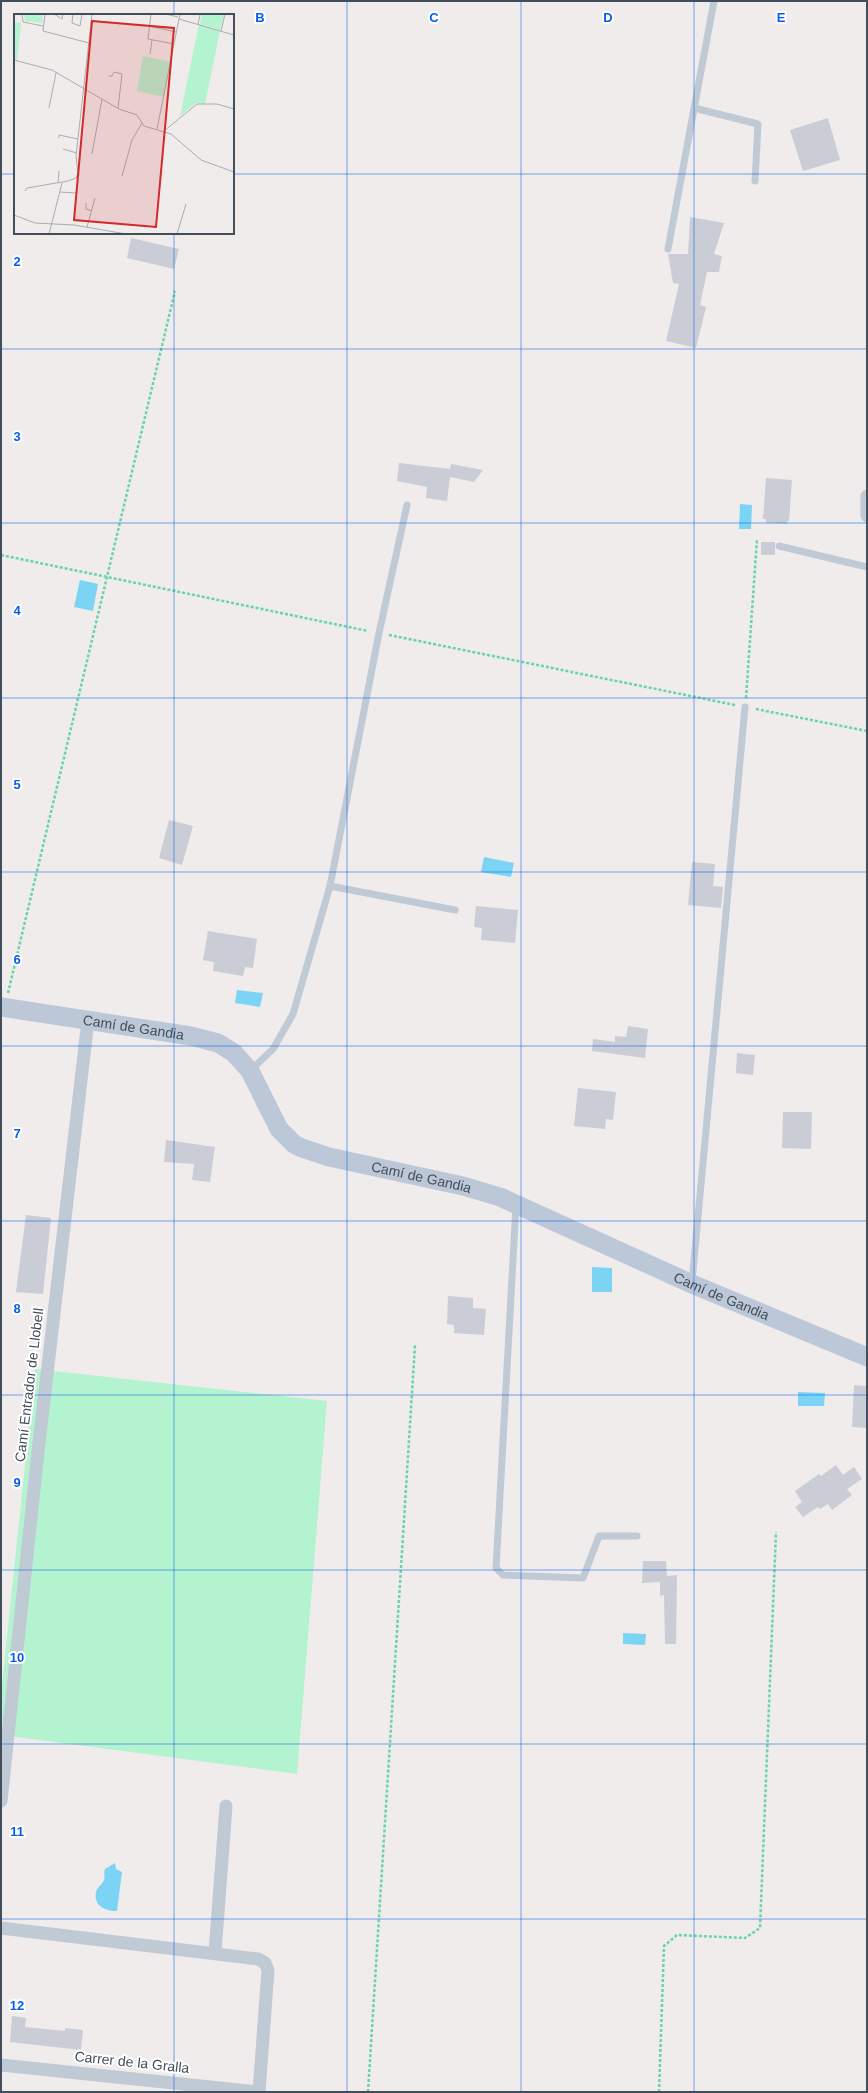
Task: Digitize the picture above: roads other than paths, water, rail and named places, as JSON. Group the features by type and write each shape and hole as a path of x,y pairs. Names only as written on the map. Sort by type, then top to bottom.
{"main road":[{"name":"Camí de Gandia","path":"2,1009 88,1020 209,1039 230,1050 250,1071 279,1129 294,1144 302,1148 329,1157 463,1186 516,1204 692,1284 867,1357"}],"street":[{"path":"867,496 867,516"},
{"name":"Camí Entrador de Llobell","path":"1,1801 38,1452 88,1020"},
{"path":"215,1952 226,1806"},
{"name":"Carrer de la Gralla","path":"1,1928 215,1952 258,1959 265,1963 268,1970 260,2092 1,2064"}],"lane":[{"path":"668,248 714,1"},
{"path":"694,108 758,124 755,181"},
{"path":"250,1071 274,1049 293,1014 330,886 379,634 407,505"},
{"path":"779,546 867,567"},
{"path":"692,1284 745,707"},
{"path":"330,886 455,910"},
{"path":"516,1204 496,1568 503,1575 584,1578 599,1536 637,1536"}],"water":[{"path":"740,504 752,505 751,529 739,529"},
{"path":"80,580 98,584 93,611 74,607"},
{"path":"484,857 514,863 511,877 481,872"},
{"path":"237,990 263,993 260,1007 235,1003"},
{"path":"592,1267 612,1268 612,1292 592,1292"},
{"path":"798,1392 825,1393 824,1406 798,1406"},
{"path":"623,1633 646,1634 645,1645 623,1644"},
{"path":"115,1863 116,1869 122,1872 117,1911 105,1909 96,1901 97,1891 104,1880 105,1869"}]}
